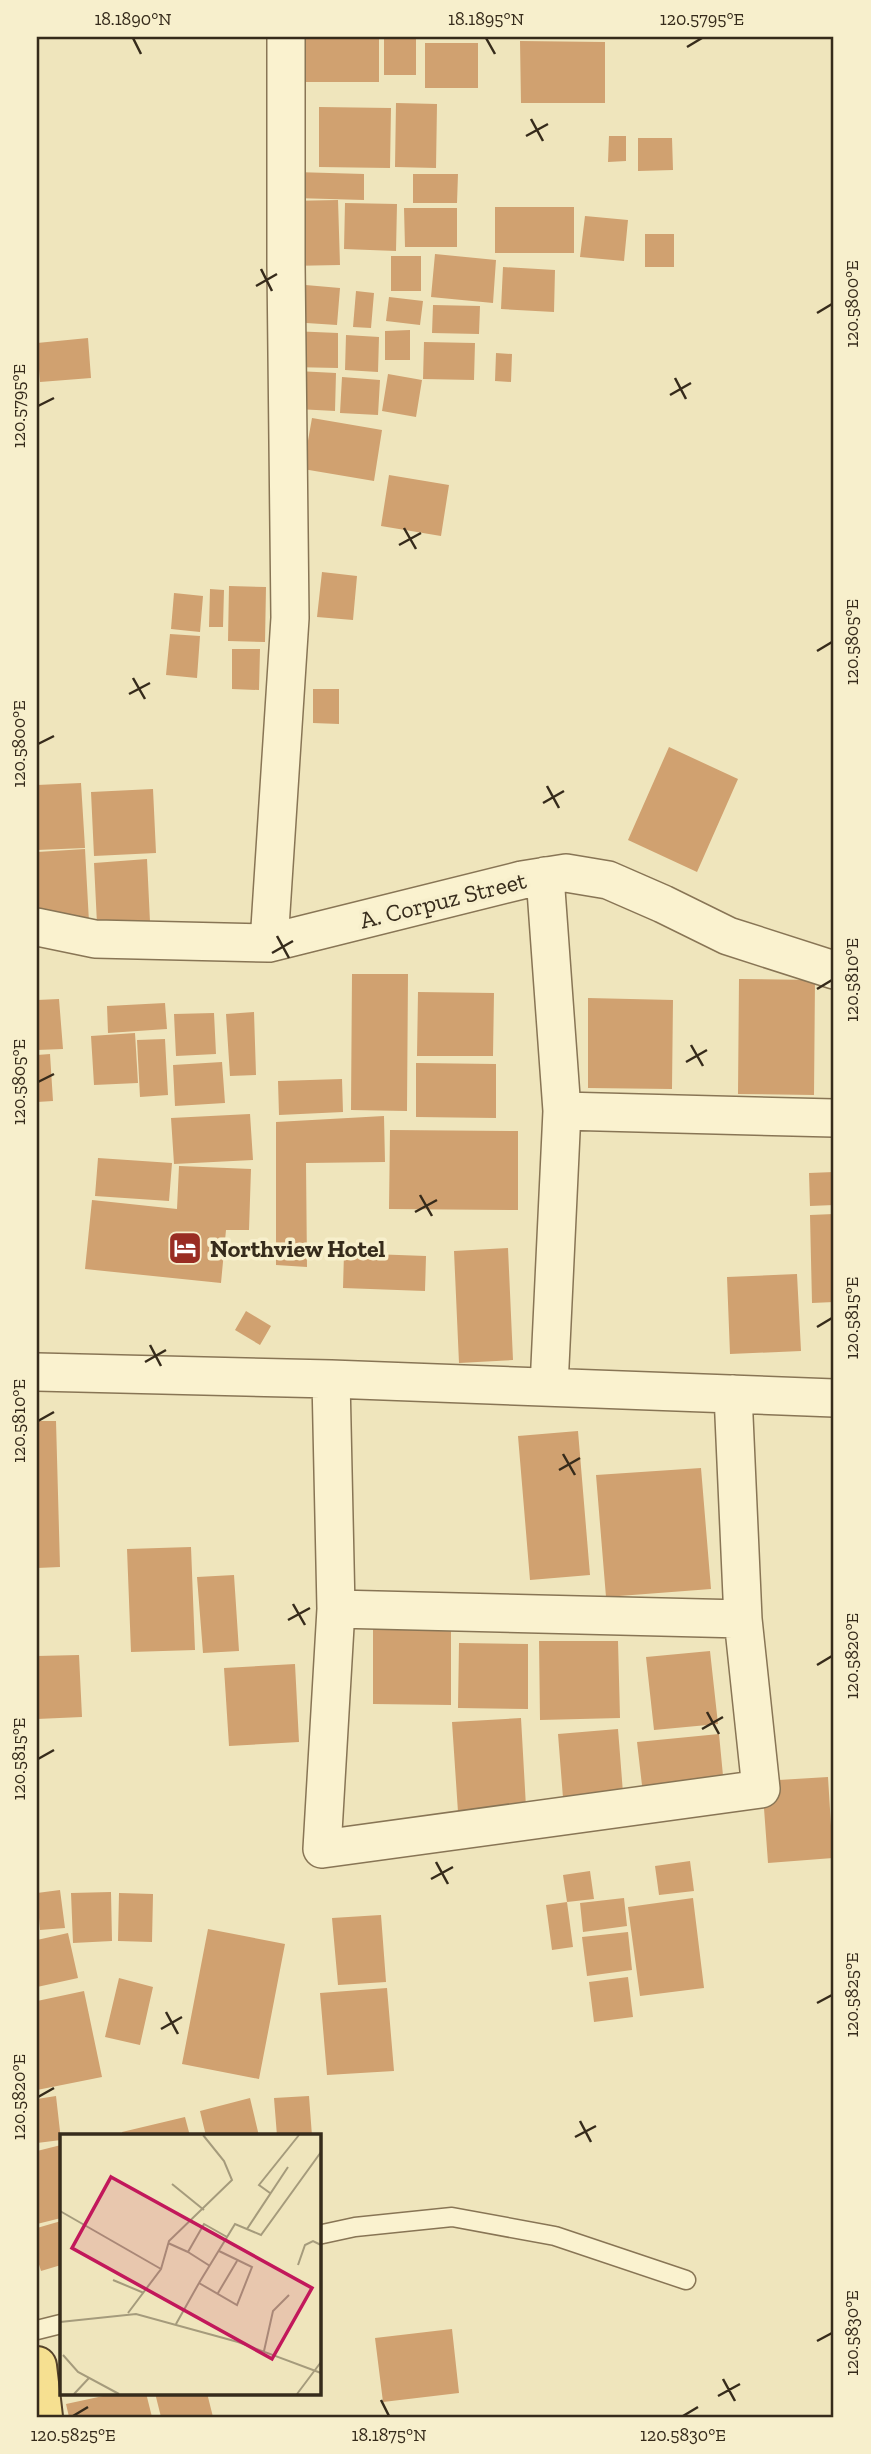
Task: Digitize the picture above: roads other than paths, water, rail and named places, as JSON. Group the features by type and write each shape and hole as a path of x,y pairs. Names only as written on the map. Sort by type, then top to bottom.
{"main road":[{"path":"37,2366 43,2417"}],"street":[{"path":"269,943 290,618 286,37"},
{"name":"A. Corpuz Street","path":"37,927 95,939 269,943 522,880 566,873 608,880 728,936 834,970"},
{"path":"545,876 562,1111 549,1387"},
{"path":"562,1111 834,1118"},
{"path":"37,1372 331,1379 834,1398"},
{"path":"331,1379 336,1609 322,1849 761,1789 743,1619 733,1394"},
{"path":"336,1609 743,1619"}],"lane":[{"path":"320,2235 355,2227 452,2217 555,2236 686,2280"},
{"path":"37,2330 60,2324"}],"place":[{"name":"Northview Hotel","path":"185,1248"}]}
